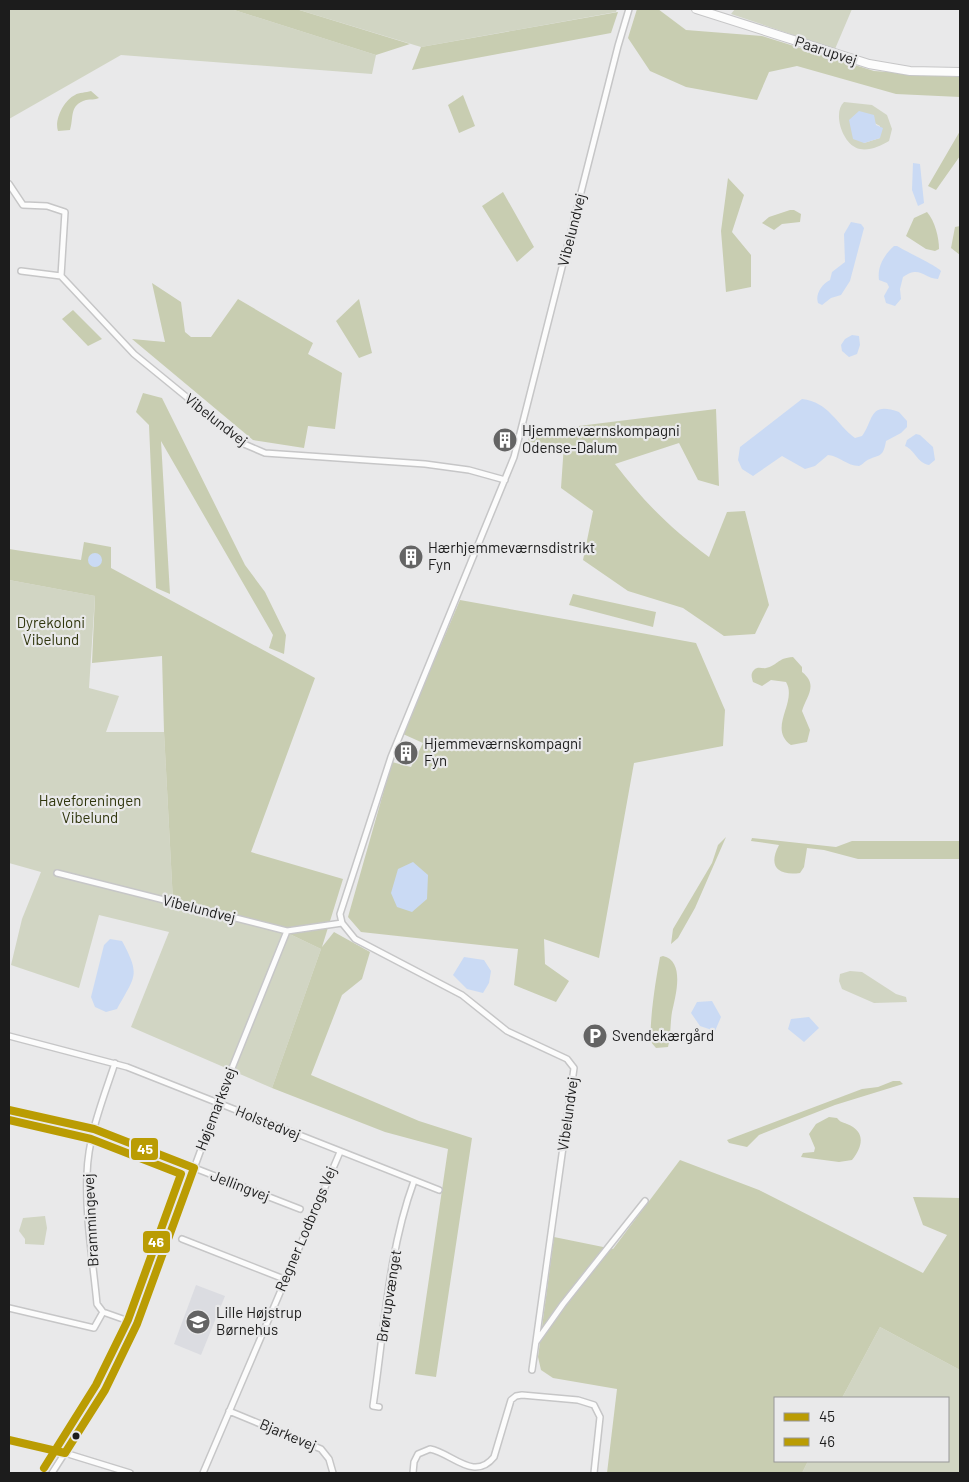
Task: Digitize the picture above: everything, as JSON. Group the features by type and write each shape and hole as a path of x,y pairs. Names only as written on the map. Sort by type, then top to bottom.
{"street":[{"name":"Vibelundvej","path":"532,1370 574,1068 567,1059 507,1031 462,995 354,939 342,923 340,914 388,764 505,480 524,423 616,56 630,9"},
{"name":"Paarupvej","path":"696,9 869,64 910,71 960,72"},
{"path":"9,184 23,205 47,206 65,212 61,276 21,271"},
{"name":"Vibelundvej","path":"61,276 134,354 244,444 254,450 270,453 434,464 468,470 505,480"},
{"name":"Vibelundvej","path":"57,873 287,931 342,923"},
{"name":"Højemarksvej","path":"52,1473 105,1390 137,1324 218,1103 287,931"},
{"name":"Holstedvej","path":"9,1036 115,1063 439,1190"},
{"name":"Brammingevej","path":"103,1312 96,1304 87,1199 87,1172 94,1130 115,1063"},
{"name":"Jellingvej","path":"9,1110 94,1130 300,1209"},
{"name":"Regner Lodbrogs Vej","path":"203,1473 284,1279 340,1152"},
{"name":"Brørupvænget","path":"379,1407 373,1406 395,1253 403,1216 414,1181"},
{"name":"Vibelundvej","path":"535,1344 563,1304 645,1201"},
{"path":"182,1239 284,1279"},
{"path":"9,1308 94,1328 103,1312 137,1324"},
{"path":"413,1473 414,1462 418,1454 430,1449 468,1468 478,1469 488,1465 494,1457 511,1400 516,1396 528,1395 586,1401 598,1410 600,1416 594,1473"},
{"name":"Bjarkevej","path":"229,1411 321,1450 329,1459 333,1473"},
{"path":"9,1440 65,1453 130,1473"}],"shaded area":[{"name":"Lille Højstrup Børnehus","path":"196,1285 225,1296 201,1355 174,1344"}],"green space":[{"path":"9,9 231,9 376,55 372,74 121,55 9,119"},
{"path":"231,9 296,9 410,44 376,55"},
{"path":"296,9 617,9 616,12 421,47"},
{"path":"637,9 658,9 686,30 762,36 874,71 960,77 960,97 896,94 797,66 769,72 757,100 686,87 650,71 628,38"},
{"path":"735,9 852,9 835,49 731,14"},
{"path":"618,12 611,33 412,70 421,47"},
{"path":"91,91 99,98 86,100 77,105 73,112 70,130 58,131 57,121 67,101 77,94"},
{"path":"463,95 475,126 459,133 448,105"},
{"path":"844,102 872,105 887,115 892,129 889,141 867,149 854,147 844,136 841,128 839,114","holes":["858,114 880,126 880,138 864,143 852,118"]},
{"path":"960,131 960,156 936,190 928,186"},
{"path":"728,178 744,195 732,232 751,255 751,287 726,292 721,231"},
{"path":"503,192 534,247 517,262 482,206"},
{"path":"790,210 801,214 800,222 782,224 774,230 762,223 769,217"},
{"path":"927,212 937,235 939,249 935,251 926,249 906,236 914,218"},
{"path":"960,226 960,255 951,248 955,227"},
{"path":"152,283 181,302 185,332 191,337 211,337 238,299 313,343 308,354 342,373 335,429 308,426 304,448 253,440 132,339 165,342"},
{"path":"359,299 372,353 359,358 336,321"},
{"path":"73,310 102,339 88,346 62,319"},
{"path":"143,393 162,398 245,565 265,592 286,635 284,654 269,648 273,635 161,441 170,594 156,588 149,425 136,412"},
{"path":"716,409 719,486 698,480 679,443 615,464 658,514 709,557 727,512 745,511 769,605 755,634 724,636 683,608 628,591 583,560 593,511 561,488 564,444 528,442 530,432"},
{"path":"84,542 111,547 111,568 315,678 251,852 343,879 322,947 334,932 370,952 362,979 342,995 311,1075 419,1121 472,1138 436,1377 415,1374 448,1149 385,1132 272,1088 321,949 275,927 173,902 162,656 92,663 95,596 9,580 9,549 81,560"},
{"name":"Haveforeningen Vibelund","path":"9,580 95,596 89,688 119,696 106,732 164,732 173,902 275,927 321,949 272,1088 131,1027 169,932 99,915 79,988 11,965 22,919 41,872 9,863"},
{"path":"573,594 656,612 653,627 569,605"},
{"path":"460,600 696,643 725,710 723,746 634,763 599,958 544,939 545,964 569,981 556,1002 514,985 518,949 361,932 348,917 392,762 411,767 423,743 403,734"},
{"path":"793,657 802,667 802,672 807,677 811,686 802,711 810,730 807,742 791,745 784,738 782,731 789,690 786,682 771,680 762,686 753,682 752,676 753,672 758,668 770,667 784,659"},
{"path":"726,837 695,908 678,938 671,944 673,929 712,863 718,845"},
{"path":"752,838 836,847 852,841 960,841 960,859 858,859 824,850 807,848 804,867 800,873 792,874 780,871 775,864 774,859 779,845 751,841"},
{"path":"663,956 670,959 675,965 677,989 668,1047 656,1048 651,1042 651,1023 658,966 660,957"},
{"path":"850,971 862,972 896,994 906,997 907,1002 874,1003 842,989 839,981 840,974"},
{"path":"893,1081 900,1081 903,1084 835,1105 759,1135 747,1147 729,1143 727,1140 862,1089 878,1087"},
{"path":"829,1117 837,1118 858,1131 861,1140 860,1145 852,1160 839,1162 801,1157 803,1153 814,1152 815,1148 809,1134 816,1124"},
{"path":"680,1160 759,1190 923,1273 947,1235 923,1225 913,1197 960,1198 960,1370 880,1327 843,1397 774,1397 774,1462 808,1462 802,1473 607,1473 617,1389 553,1378 541,1370 538,1357 554,1237 613,1249"},
{"path":"45,1216 47,1228 44,1245 25,1244 25,1239 19,1231 23,1218"},
{"path":"880,1327 960,1370 960,1473 802,1473 808,1462 949,1462 949,1397 843,1397"}],"water":[{"path":"859,111 874,115 876,125 883,128 880,138 864,143 853,139 849,120"},
{"path":"913,163 920,164 924,203 918,206 912,190"},
{"path":"851,222 861,224 864,228 850,281 841,295 831,298 822,305 818,303 817,296 824,284 830,280 832,272 845,262 844,234"},
{"path":"894,246 941,271 938,279 918,272 903,277 900,289 901,299 895,306 886,303 884,296 889,287 887,283 879,280 879,270 882,262"},
{"path":"852,335 859,336 860,345 857,354 849,357 842,351 841,345 845,339"},
{"path":"802,399 819,404 826,409 855,438 862,436 873,414 882,409 899,412 907,421 907,427 901,433 886,441 885,447 879,456 859,466 828,455 815,466 805,469 782,456 753,476 742,469 738,460 740,447"},
{"path":"916,434 920,435 933,447 935,460 929,465 922,462 905,446 907,440"},
{"path":"95,553 100,555 102,560 100,565 95,567 90,565 88,560 90,555"},
{"path":"413,862 428,875 427,899 412,912 397,907 391,893 398,869"},
{"path":"110,939 122,941 134,969 132,982 117,1009 106,1012 95,1007 91,997 104,945"},
{"path":"464,957 484,960 491,971 489,983 483,993 467,989 453,975"},
{"path":"712,1001 721,1017 715,1031 700,1026 691,1013 697,1002"},
{"path":"809,1017 819,1028 804,1042 788,1029 791,1019"}],"transit line":[{"name":"45","path":"9,1110 94,1129 194,1168 137,1324 105,1390 65,1453 9,1440"},
{"name":"46","path":"9,1120 91,1139 181,1174 128,1320 96,1385 44,1468"}],"place":[{"name":"Hjemmeværnskompagni Odense-Dalum","path":"505,440"},
{"name":"Hærhjemmeværnsdistrikt Fyn","path":"411,557"},
{"name":"Hjemmeværnskompagni Fyn","path":"406,753"},
{"name":"Svendekærgård","path":"595,1036"},
{"name":"Lille Højstrup Børnehus","path":"198,1322"}],"park label":[{"name":"Dyrekoloni Vibelund","path":"51,632"}]}
